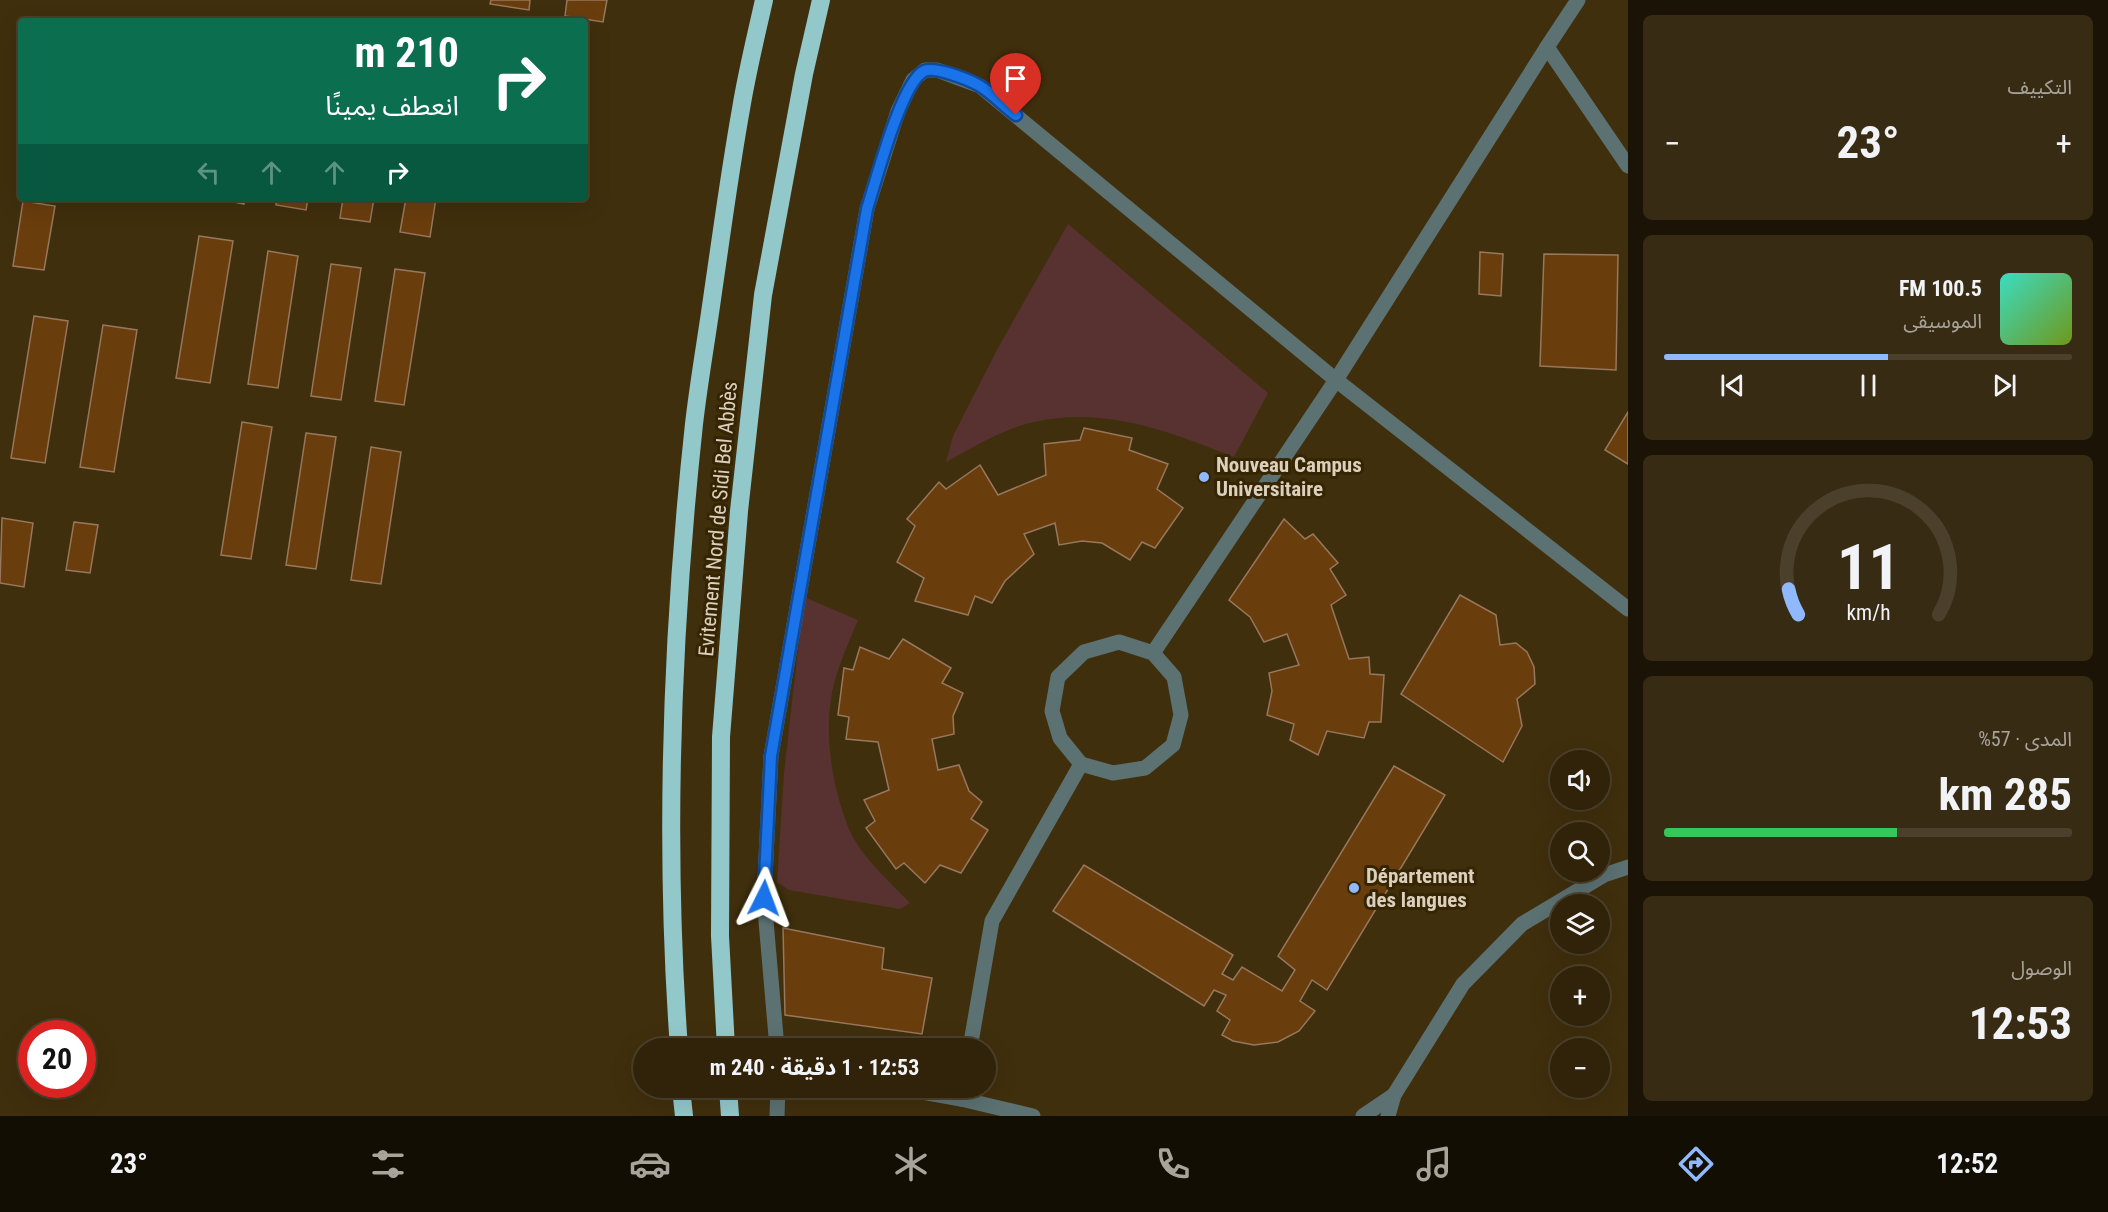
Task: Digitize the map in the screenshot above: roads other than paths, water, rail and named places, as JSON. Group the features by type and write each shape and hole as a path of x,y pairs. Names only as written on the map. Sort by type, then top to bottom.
{"highway":[{"name":"Evitement Nord de Sidi Bel Abbès","path":"679,1038 672,887 673,773 675,668 685,531 694,422 727,194 741,106 764,0"},
{"name":"Evitement Nord de Sidi Bel Abbès","path":"725,1038 720,936 721,737 739,511 764,295 804,74 821,0"},
{"path":"682,1098 684,1116"},
{"path":"729,1098 730,1116"}],"lane":[{"path":"1153,653 1336,380 1578,0"},
{"path":"1547,47 1628,166"},
{"path":"776,1038 764,898 771,756 867,209 898,111 913,80 925,70 937,70 980,86 1336,380 1628,609"},
{"path":"1119,642 1153,653 1174,677 1181,715 1173,745 1145,768 1113,773 1081,764 1060,738 1052,711 1058,677 1084,652 1119,642"},
{"path":"972,1038 992,921 1081,764"},
{"path":"1388,1116 1394,1095 1463,984 1522,924 1604,875 1628,867"},
{"path":"1363,1116 1394,1095"},
{"path":"777,1116 778,1098"},
{"path":"977,1098 1032,1116"}],"place":[{"name":"Nouveau Campus Universitaire","path":"1204,477"},
{"name":"Département des langues","path":"1354,888"}]}
